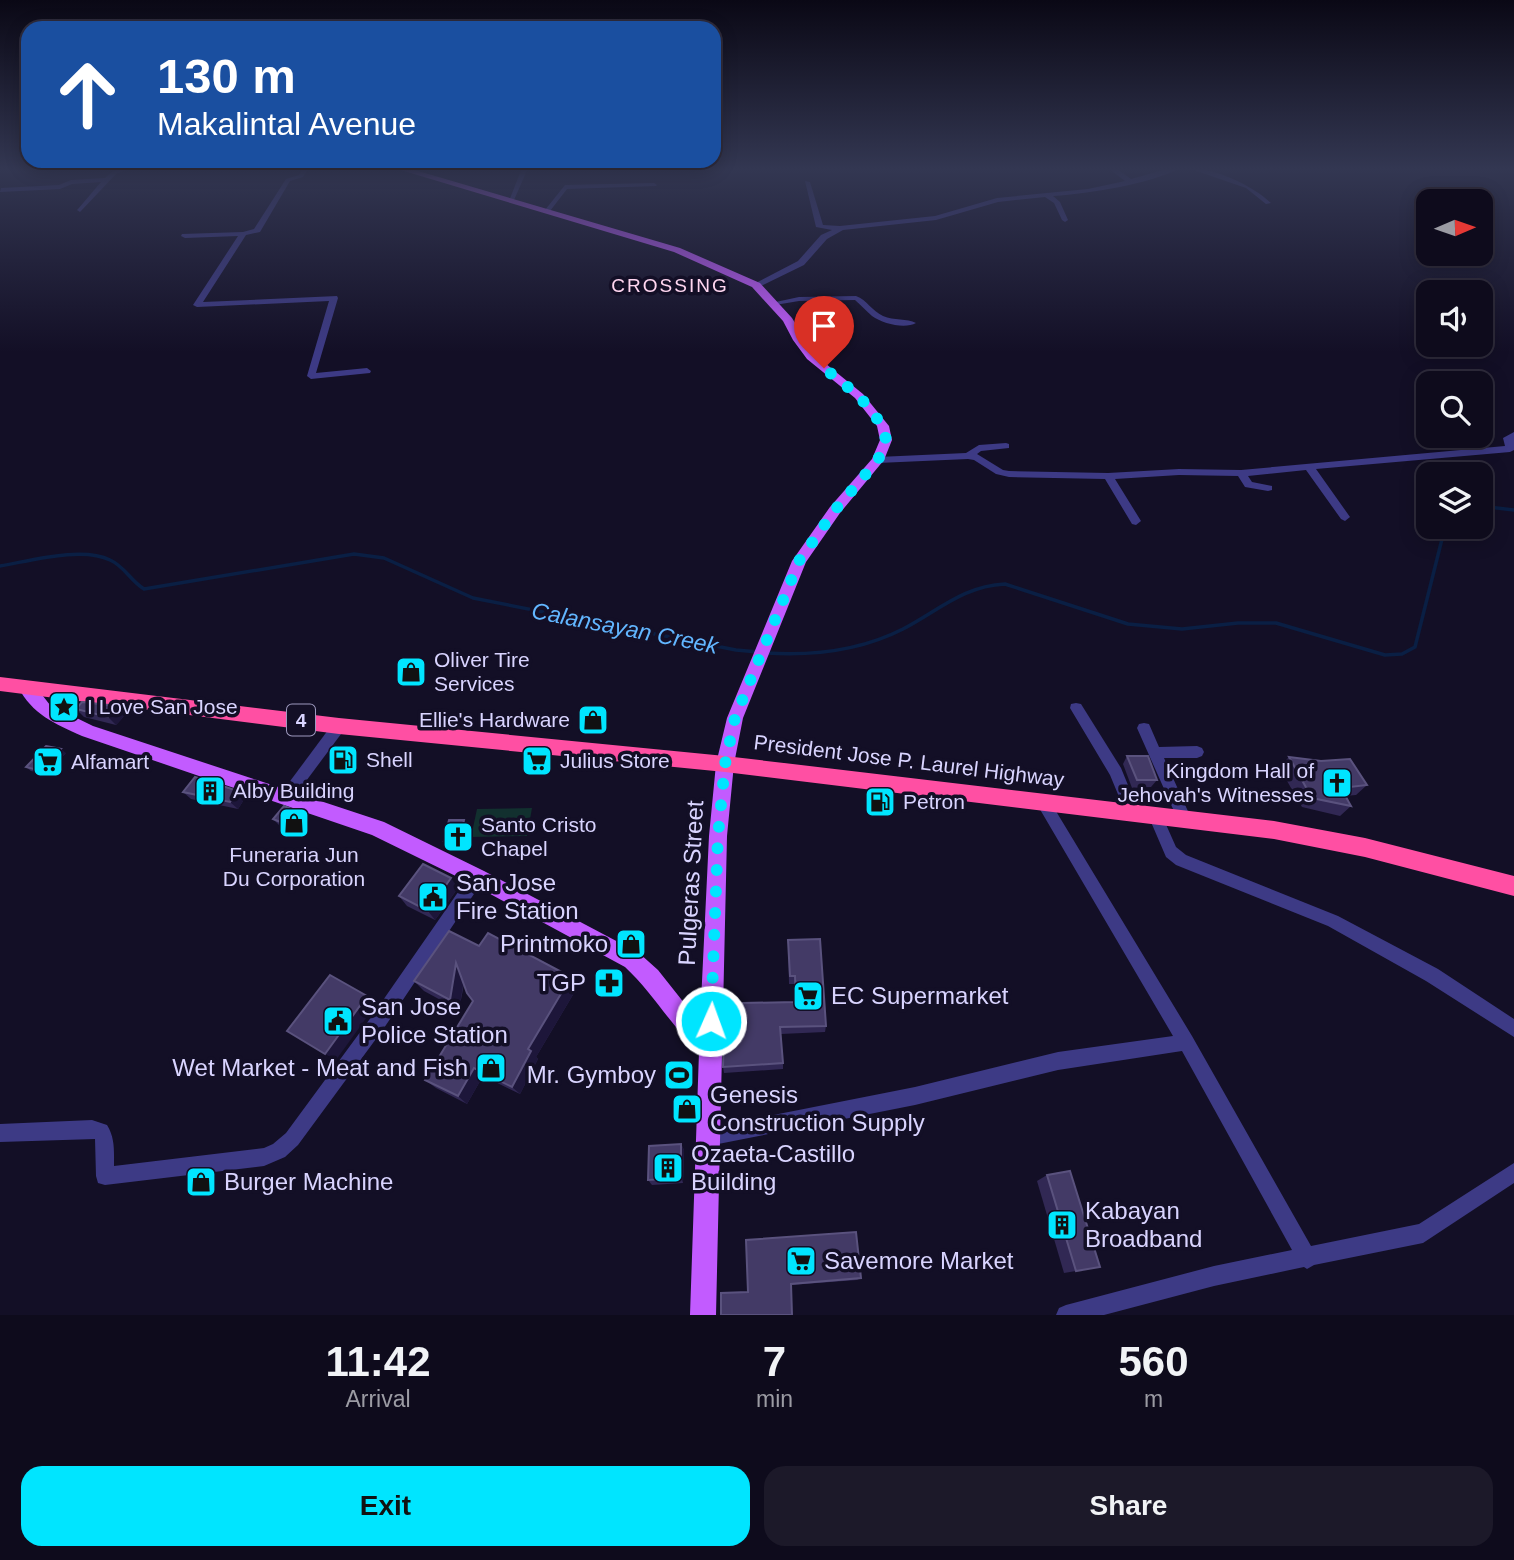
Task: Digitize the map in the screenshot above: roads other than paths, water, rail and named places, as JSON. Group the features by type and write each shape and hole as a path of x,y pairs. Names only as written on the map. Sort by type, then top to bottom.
{"highway":[{"name":"President Jose P. Laurel Highway","path":"0,684 339,726 725,764 1184,818 1311,835 1514,886"}],"main road":[{"path":"610,229 677,250 756,285 775,303 811,357 859,396 883,426 886,440 878,460"},
{"name":"Pulgeras Street","path":"703,1315 718,836 725,764 735,718 799,561 816,534 878,460"},
{"path":"26,687 33,701 44,711 88,732 377,828 477,877 632,960 652,977 687,1026 710,1047"}],"street":[{"path":"185,236 243,234 257,229"},
{"path":"756,285 801,263 824,237 838,229"},
{"path":"243,234 197,305 334,299 311,376 367,371"},
{"path":"775,303 799,299 856,298 862,300 876,315 887,320 912,323"},
{"path":"878,460 968,456 977,457 1000,472 1009,474 1108,476 1179,472 1241,473 1510,449 1508,438 1514,435"},
{"path":"968,456 979,448 1006,446"},
{"path":"1360,449 1371,462"},
{"path":"1308,467 1345,517"},
{"path":"1241,473 1249,485 1268,488"},
{"path":"1108,476 1136,521"},
{"path":"1076,708 1116,772 1132,812"},
{"path":"287,796 339,726"},
{"path":"1144,728 1184,818"},
{"path":"1155,754 1197,752"},
{"path":"1043,802 1186,1042 1307,1259"},
{"path":"1154,815 1171,852 1181,860 1333,921 1432,975 1514,1029"},
{"path":"0,1133 101,1131 105,1138 105,1176 264,1157 279,1151 292,1139 378,1022 477,877"},
{"path":"708,1137 915,1096 1058,1061 1186,1042"},
{"path":"1066,1315 1214,1276 1423,1233 1514,1172"}],"waterway":[{"name":"Calansayan Creek","path":"1493,508 1514,510"},
{"name":"Calansayan Creek","path":"766,653 819,653 853,647 903,629 963,594 1005,584 1128,624 1182,629 1238,623 1276,623 1385,655 1402,654 1415,647 1442,539"},
{"name":"Calansayan Creek","path":"0,566 71,554 98,556 115,563 144,589 354,554 384,558 473,598 736,650 758,652"}],"place":[{"name":"Oliver Tire Services","path":"411,672"},
{"name":"I Love San Jose","path":"64,707"},
{"name":"Ellie's Hardware","path":"593,720"},
{"name":"Shell","path":"343,760"},
{"name":"Julius Store","path":"537,761"},
{"name":"Alfamart","path":"48,762"},
{"name":"Kingdom Hall of Jehovah's Witnesses","path":"1337,783"},
{"name":"Alby Building","path":"210,791"},
{"name":"Petron","path":"880,802"},
{"name":"Funeraria Jun Du Corporation","path":"294,823"},
{"name":"Santo Cristo Chapel","path":"458,837"},
{"name":"San Jose Fire Station","path":"433,897"},
{"name":"Printmoko","path":"631,944"},
{"name":"TGP","path":"609,983"},
{"name":"EC Supermarket","path":"808,996"},
{"name":"San Jose Police Station","path":"338,1021"},
{"name":"Wet Market - Meat and Fish","path":"491,1068"},
{"name":"Mr. Gymboy","path":"679,1075"},
{"name":"Genesis Construction Supply","path":"687,1109"},
{"name":"Ozaeta-Castillo Building","path":"668,1168"},
{"name":"Burger Machine","path":"201,1182"},
{"name":"Kabayan Broadband","path":"1062,1225"},
{"name":"Savemore Market","path":"801,1261"}],"district":[{"name":"CROSSING","path":"670,285"}]}
